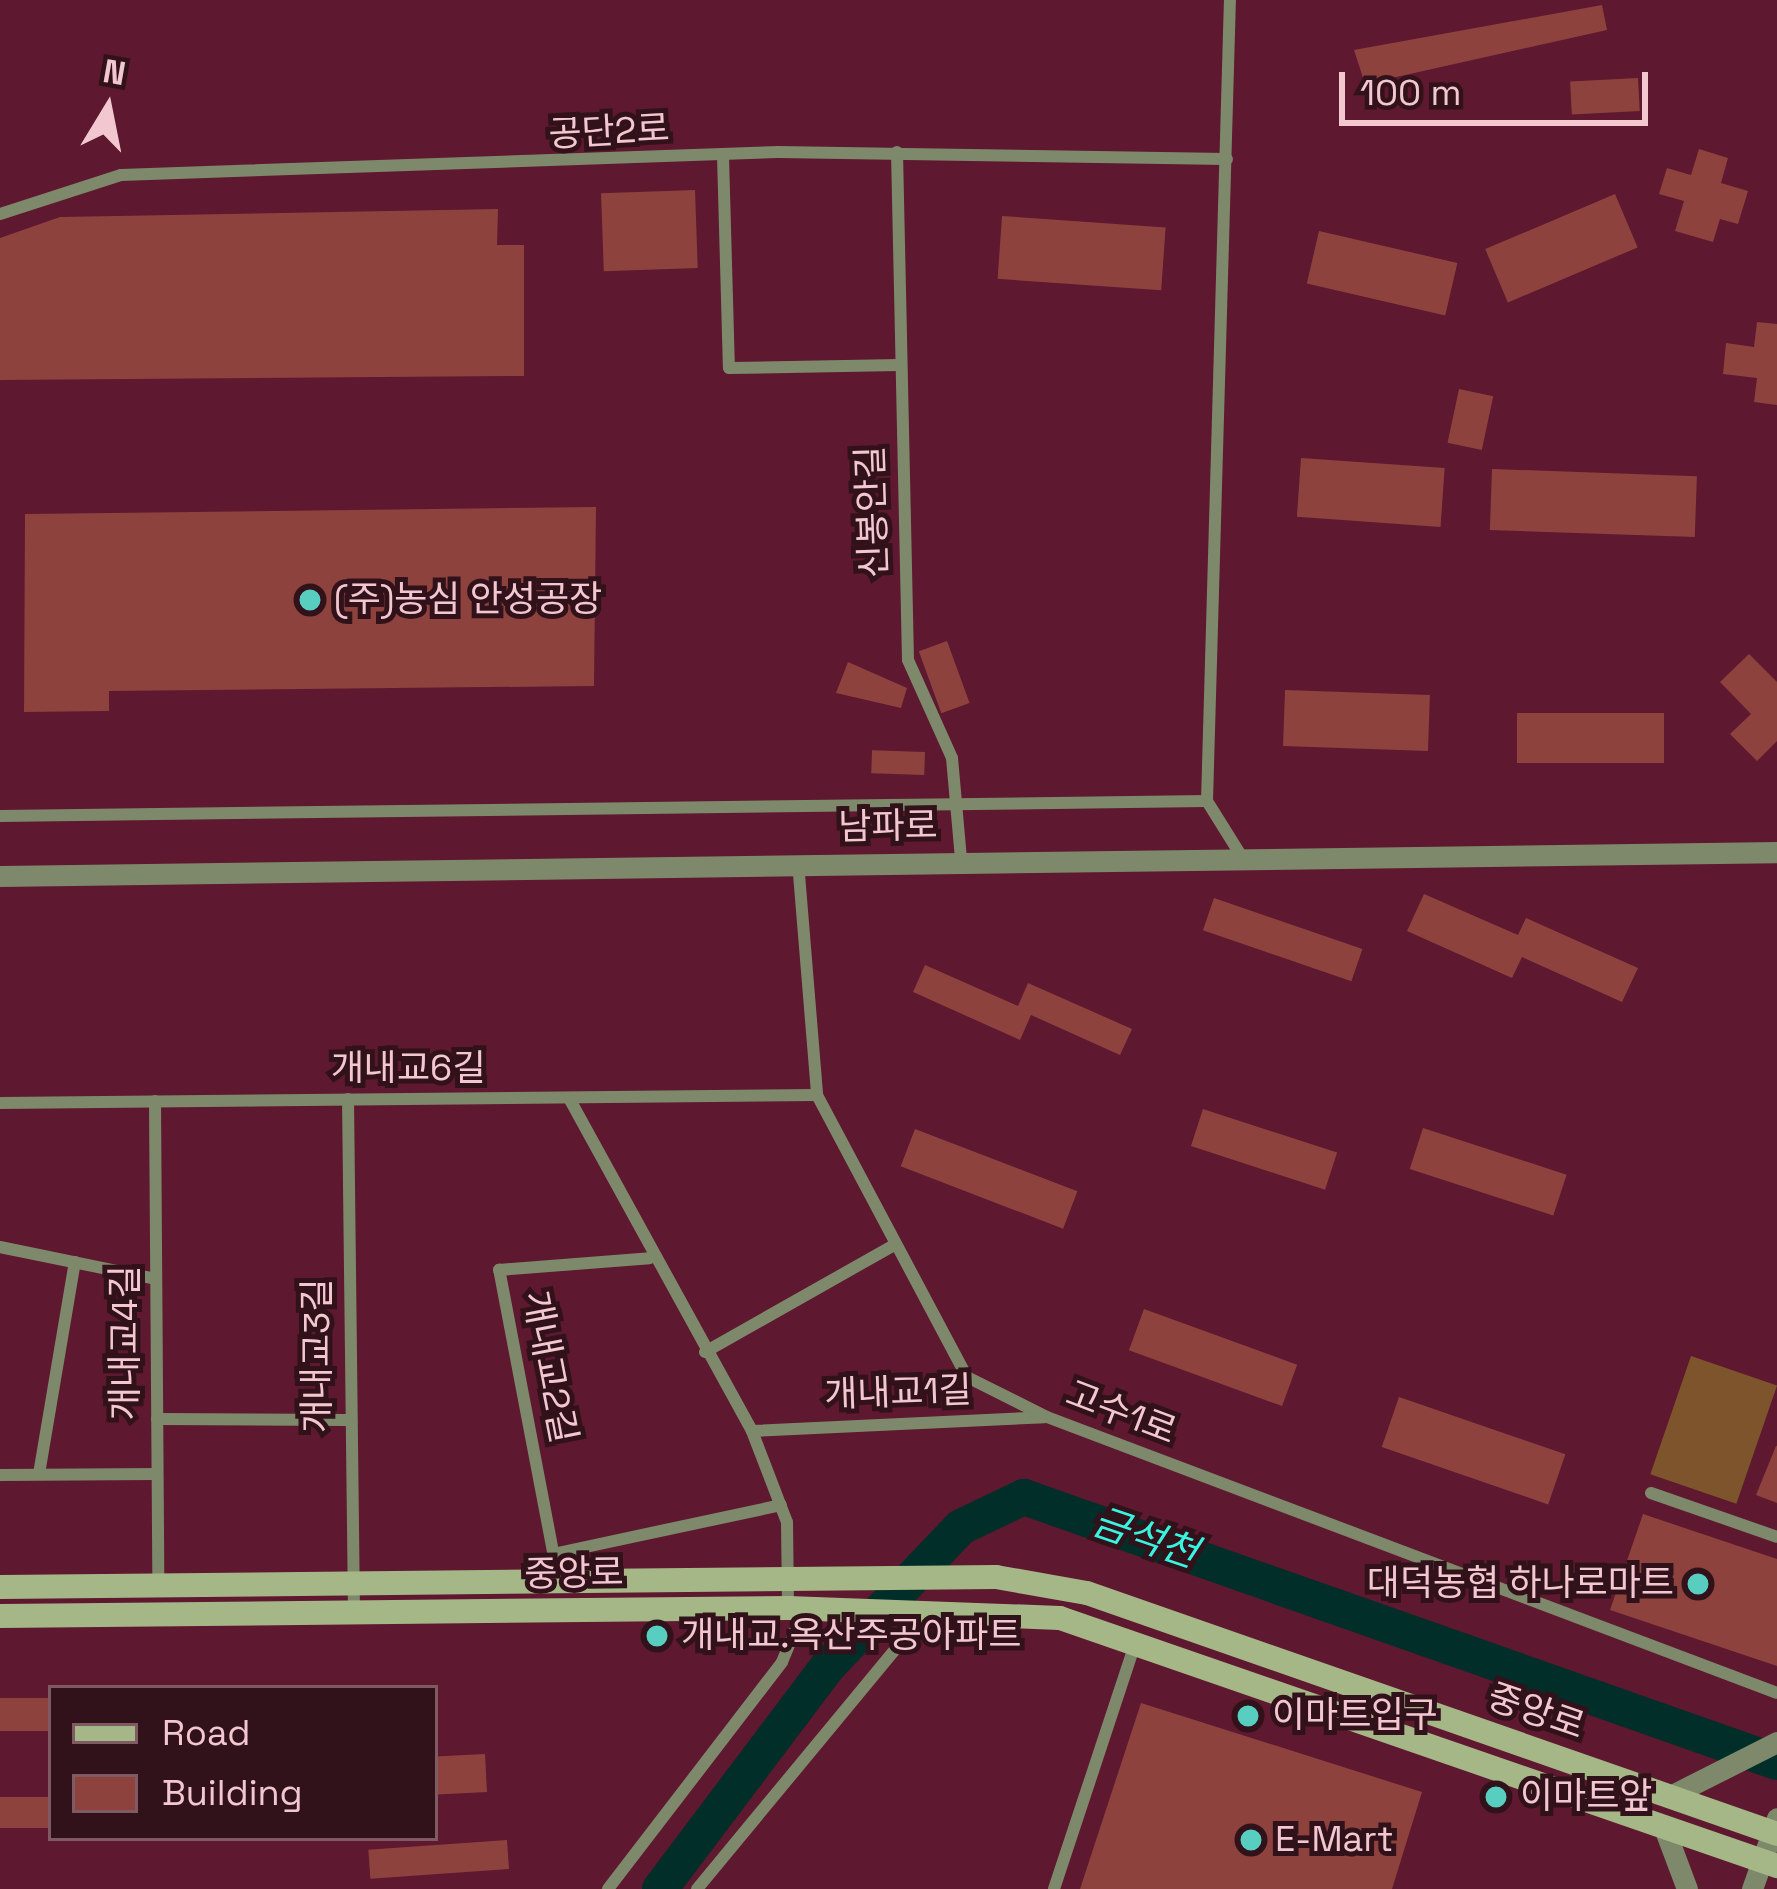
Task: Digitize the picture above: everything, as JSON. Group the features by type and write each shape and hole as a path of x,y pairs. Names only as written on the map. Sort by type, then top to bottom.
{"main road":[{"name":"중앙로","path":"0,1587 353,1580 556,1566 788,1576 996,1577 1087,1593 1670,1796 1775,1828"},
{"name":"중앙로","path":"0,1616 796,1608 1060,1618 1137,1640 1770,1863"}],"street":[{"path":"1230,0 1208,801 1242,857"},
{"name":"공단2로","path":"0,214 121,175 898,152 1227,159"},
{"name":"신봉안길","path":"898,152 908,660 962,796 961,859"},
{"path":"723,156 728,368 899,365"},
{"path":"0,816 962,796 1208,801"},
{"name":"남파로","path":"0,876 798,860 1777,852"},
{"name":"고수1로","path":"798,860 817,1096 967,1377 1047,1417 1777,1693"},
{"name":"개내교6길","path":"0,1104 817,1096"},
{"path":"569,1097 650,1258 752,1431 781,1505 796,1608 782,1662 608,1889"},
{"name":"개내교3길","path":"348,1100 347,1420 354,1613"},
{"name":"개내교4길","path":"154,1101 158,1584"},
{"path":"705,1352 896,1244"},
{"path":"0,1247 156,1279"},
{"name":"개내교2길","path":"556,1566 500,1270 650,1258"},
{"path":"39,1474 75,1262"},
{"name":"개내교1길","path":"752,1431 1047,1417"},
{"path":"157,1419 347,1420"},
{"path":"0,1474 157,1474"},
{"path":"1651,1493 1777,1538"},
{"path":"556,1566 781,1505"},
{"path":"697,1889 926,1611"},
{"path":"1054,1889 1137,1640"},
{"path":"1670,1796 1777,1742"},
{"path":"1663,1826 1687,1889"},
{"path":"1752,1889 1770,1863 1775,1828"}],"shaded area":[{"path":"1691,1356 1777,1386 1736,1504 1650,1474"}],"building":[{"path":"1602,5 1607,30 1365,84 1354,50"},
{"path":"1638,78 1640,111 1572,115 1570,82"},
{"path":"1699,149 1728,158 1721,183 1748,191 1738,224 1720,219 1713,242 1675,231 1684,201 1659,194 1667,168 1691,175"},
{"path":"695,190 698,268 604,271 601,193"},
{"path":"1615,194 1638,247 1508,302 1485,249"},
{"path":"498,209 497,245 524,245 524,376 0,380 0,238 60,217"},
{"path":"1002,216 1166,227 1161,290 998,279"},
{"path":"1319,231 1457,263 1445,316 1307,284"},
{"path":"1757,322 1777,324 1777,405 1754,402 1757,378 1723,374 1726,343 1754,347"},
{"path":"1459,389 1493,396 1482,450 1448,443"},
{"path":"1301,458 1445,468 1441,527 1297,517"},
{"path":"1492,469 1697,476 1695,537 1490,530"},
{"name":"(주)농심 안성공장","path":"596,507 594,686 109,691 109,711 24,712 25,514"},
{"path":"947,641 970,703 941,713 919,651"},
{"path":"1749,654 1777,682 1777,741 1757,761 1730,734 1751,714 1720,682"},
{"path":"848,662 907,688 901,708 836,693"},
{"path":"1285,690 1430,695 1428,751 1283,746"},
{"path":"1517,713 1664,713 1664,763 1517,763"},
{"path":"872,750 925,752 924,775 871,773"},
{"path":"1424,894 1518,935 1526,918 1638,968 1622,1002 1522,957 1512,978 1407,931"},
{"path":"1214,898 1362,949 1351,981 1203,930"},
{"path":"925,965 1018,1006 1028,983 1132,1029 1120,1055 1031,1015 1020,1040 913,992"},
{"path":"1203,1109 1337,1153 1325,1190 1191,1146"},
{"path":"1423,1128 1567,1175 1553,1216 1410,1169"},
{"path":"915,1129 1077,1191 1063,1229 901,1166"},
{"path":"1144,1309 1297,1365 1282,1406 1129,1350"},
{"path":"1399,1397 1565,1454 1548,1504 1382,1447"},
{"path":"1777,1446 1777,1503 1756,1495"},
{"name":"대덕농협 하나로마트","path":"1643,1514 1777,1559 1777,1666 1610,1610"},
{"path":"0,1698 48,1698 48,1731 0,1731"},
{"name":"E-Mart","path":"1141,1703 1422,1792 1392,1889 1080,1889"},
{"path":"485,1754 487,1792 438,1795 438,1756"},
{"path":"0,1797 48,1797 48,1828 0,1828"},
{"path":"507,1840 509,1869 370,1879 368,1850"}],"waterway":[{"name":"금석천","path":"660,1889 828,1666 961,1527 1024,1497 1777,1762"}],"place":[{"name":"(주)농심 안성공장","path":"310,600"},
{"name":"대덕농협 하나로마트","path":"1698,1584"},
{"name":"개내교.옥산주공아파트","path":"657,1636"},
{"name":"이마트입구","path":"1248,1716"},
{"name":"이마트앞","path":"1496,1797"},
{"name":"E-Mart","path":"1251,1840"}]}
